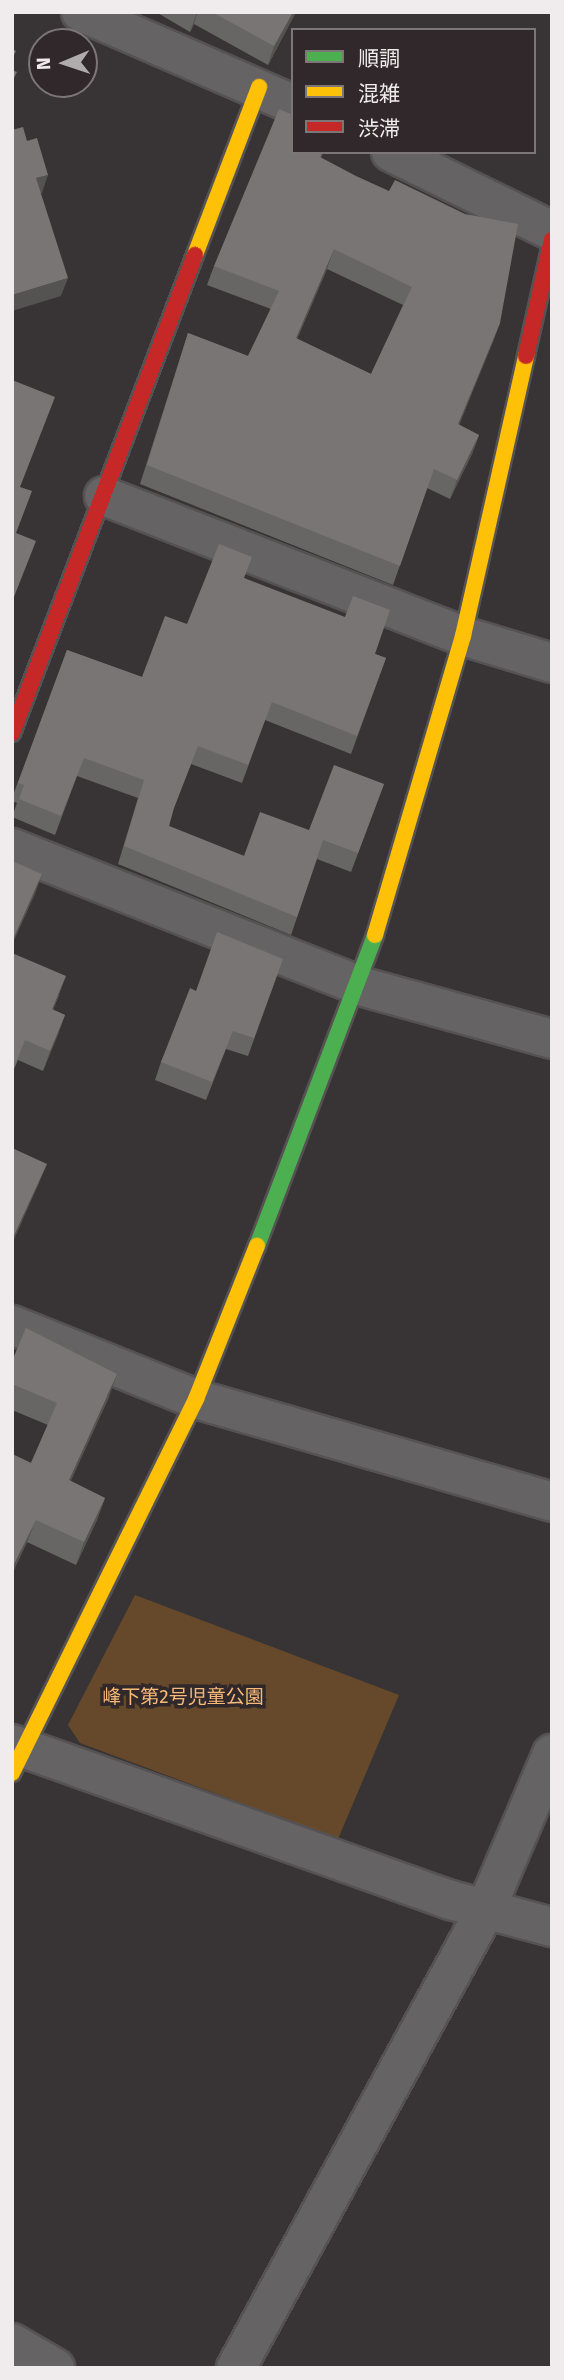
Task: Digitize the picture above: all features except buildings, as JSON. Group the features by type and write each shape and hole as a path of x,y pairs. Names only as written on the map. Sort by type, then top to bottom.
{"street":[{"path":"12,733 104,496 276,96 81,12"},
{"path":"395,154 552,232"},
{"path":"552,240 463,636 360,986 196,1399 17,1756 485,1911 552,1927"},
{"path":"104,496 463,636 552,663"},
{"path":"12,848 360,986 552,1039"},
{"path":"12,1325 196,1399 552,1502"},
{"path":"236,2368 485,1911 552,1754"},
{"path":"12,2343 55,2368"}],"green space":[{"name":"峰下第2号児童公園","path":"135,1595 399,1695 338,1839 80,1743 68,1725"}],"traffic: fast":[{"path":"257,1246 375,935"}],"traffic: slow":[{"path":"195,255 259,87"},
{"path":"375,935 463,636 526,356"},
{"path":"12,1773 196,1399 257,1246"}],"traffic: jam":[{"path":"526,356 552,240"},
{"path":"12,733 195,255"}]}
